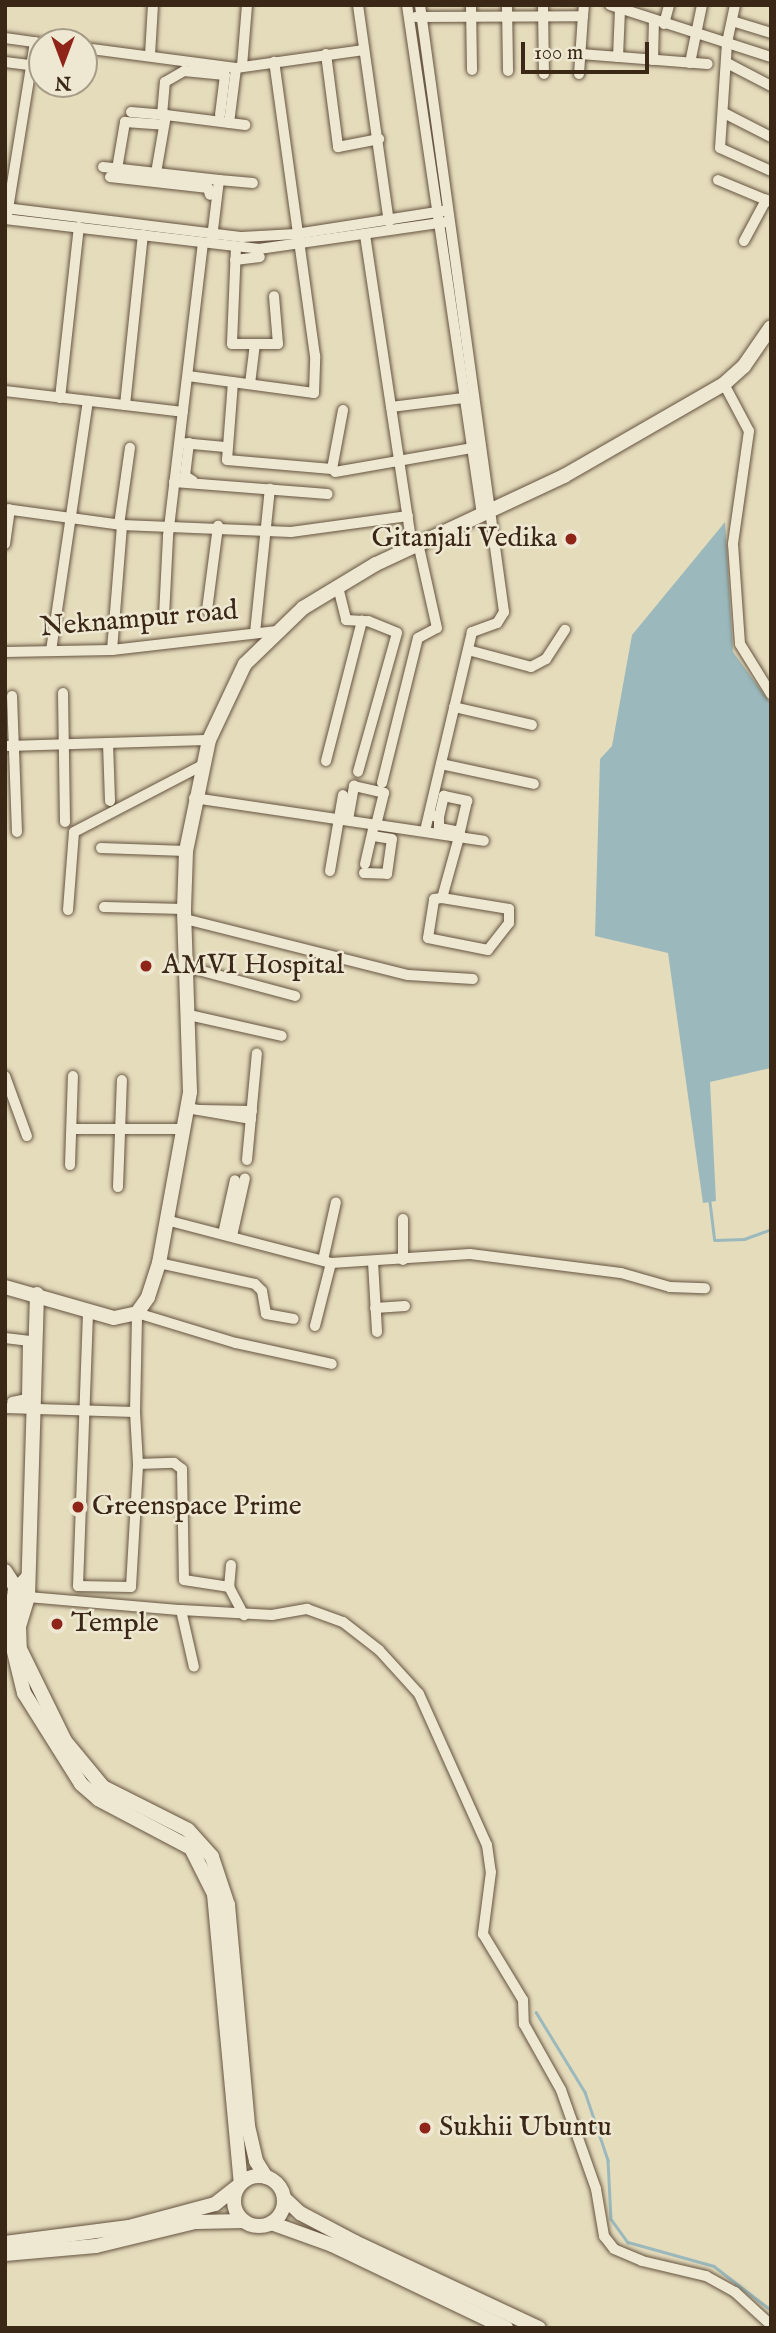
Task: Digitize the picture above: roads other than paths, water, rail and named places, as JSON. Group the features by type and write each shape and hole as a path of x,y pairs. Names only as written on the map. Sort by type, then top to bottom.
{"main road":[{"path":"5,1287 37,1294 88,1313 114,1318 137,1313 148,1297 159,1262 183,1129 194,1109 184,914 186,850 194,798 209,740 245,664 277,631 338,587 415,545 564,476 724,384 744,366 769,333"},
{"path":"37,1294 36,1409 27,1578 9,1646 24,1693 81,1784 98,1799 191,1848 206,1874 218,1921 239,2185 234,2205 244,2221"},
{"path":"5,1571 22,1594 20,1649 65,1741 103,1787 188,1830 212,1857 223,1883 248,2126 256,2161 266,2176 276,2182 284,2198 300,2213 355,2242 539,2328"},
{"path":"5,2242 129,2227 215,2204 239,2185 266,2176"},
{"path":"271,2223 281,2213 284,2198"},
{"path":"5,2254 96,2246 195,2222 244,2221 255,2226 271,2223 341,2249 506,2328"}],"street":[{"path":"150,55 153,5"},
{"path":"226,118 239,67 247,5"},
{"path":"358,5 389,222"},
{"path":"407,5 416,17"},
{"path":"420,5 416,17 444,217 455,337 470,449 487,512 504,612 496,623 472,632 441,764 434,816 425,831"},
{"path":"653,60 659,22 669,5"},
{"path":"690,63 702,5"},
{"path":"735,5 727,43 720,143 724,153 771,171"},
{"path":"618,57 615,7 771,58"},
{"path":"416,17 472,10 583,11 579,74"},
{"path":"472,10 472,70"},
{"path":"507,10 508,71"},
{"path":"543,10 544,74"},
{"path":"732,21 771,33"},
{"path":"5,38 28,41"},
{"path":"98,49 239,67 364,50"},
{"path":"326,54 338,146 379,139"},
{"path":"581,54 708,64"},
{"path":"5,62 28,65"},
{"path":"188,376 314,393 315,356 274,62"},
{"path":"727,63 771,86"},
{"path":"158,176 168,79 184,71 224,74 226,118"},
{"path":"6,216 28,83"},
{"path":"131,113 226,118 245,125"},
{"path":"724,113 771,137"},
{"path":"113,173 125,122 164,116"},
{"path":"103,167 113,173 253,183"},
{"path":"158,176 208,188 210,195"},
{"path":"193,483 194,477 185,476 183,412 219,180"},
{"path":"718,180 768,201 744,241"},
{"path":"6,216 209,240 236,247 298,239 389,222 444,217"},
{"path":"6,216 143,235 209,240 365,235 444,217"},
{"path":"444,217 467,335 484,446 487,512"},
{"path":"60,398 79,227"},
{"path":"125,405 143,235"},
{"path":"365,235 408,516 437,628 418,638 382,783"},
{"path":"236,247 231,339 238,347 278,342 274,296"},
{"path":"235,260 260,257"},
{"path":"455,337 467,335"},
{"path":"250,384 255,346"},
{"path":"233,382 225,447 227,460 332,469 343,410"},
{"path":"724,384 749,431 733,544 740,644 771,694"},
{"path":"5,391 183,412"},
{"path":"391,407 463,398"},
{"path":"51,651 88,401"},
{"path":"184,443 225,447"},
{"path":"164,615 169,524 174,482 184,443"},
{"path":"335,472 484,446"},
{"path":"112,650 120,525 130,448"},
{"path":"174,482 328,494"},
{"path":"255,633 270,489"},
{"path":"5,544 8,509 120,525 169,524 266,530 316,530 408,516"},
{"path":"207,610 218,526"},
{"path":"338,587 344,618 397,633 358,772"},
{"path":"326,761 362,621"},
{"path":"468,650 531,667 547,659 565,630"},
{"name":"Neknampur road","path":"5,652 112,650 277,631"},
{"path":"63,693 65,822"},
{"path":"12,696 9,746 16,832"},
{"path":"454,708 532,725"},
{"path":"9,746 209,740"},
{"path":"108,743 110,801"},
{"path":"441,764 534,784"},
{"path":"68,910 74,832 201,766"},
{"path":"330,871 354,786 384,793 372,836 364,869 387,874 392,839 372,836"},
{"path":"343,794 345,818"},
{"path":"194,798 376,822 484,841"},
{"path":"389,884 400,828"},
{"path":"442,898 459,837"},
{"path":"101,848 186,850"},
{"path":"442,898 509,909 509,923 486,950 429,939 433,900 442,898"},
{"path":"104,907 184,914 408,975 473,979"},
{"path":"187,967 295,996"},
{"path":"189,1015 282,1035"},
{"path":"247,1160 257,1053"},
{"path":"5,1076 27,1136"},
{"path":"71,1164 72,1076"},
{"path":"118,1187 122,1080"},
{"path":"194,1109 251,1115"},
{"path":"72,1129 183,1129"},
{"path":"227,1235 240,1179"},
{"path":"315,1326 336,1202"},
{"path":"403,1219 403,1260"},
{"path":"166,1220 327,1262 373,1262 470,1254 621,1273 670,1287 705,1288"},
{"path":"159,1262 255,1284 262,1291 266,1314 294,1319"},
{"path":"373,1262 377,1332"},
{"path":"375,1308 405,1307"},
{"path":"88,1313 78,1586 131,1587 138,1464 135,1412 137,1313 236,1343 332,1364"},
{"path":"5,1338 28,1341 27,1399 5,1402"},
{"path":"5,1408 135,1412"},
{"path":"138,1464 174,1463 182,1469 184,1580 229,1587"},
{"path":"231,1565 229,1587 244,1615"},
{"path":"22,1594 244,1615 307,1609 343,1622 379,1650 419,1694 487,1845 491,1872 483,1934 523,2000 524,2024 561,2090 596,2189 604,2236 614,2249 642,2261 706,2276 735,2292 771,2325"},
{"path":"181,1610 194,1667"}],"water":[{"path":"725,522 733,652 771,704 771,1068 710,1082 716,1201 703,1203 668,953 595,936 600,759 612,746 632,635"}],"waterway":[{"path":"710,1202 715,1240 744,1239 771,1229"},
{"path":"536,2012 585,2092 608,2160 611,2219 628,2242 714,2266 771,2310"}],"place":[{"name":"Gitanjali Vedika","path":"571,539"},
{"name":"AMVI Hospital","path":"146,966"},
{"name":"Greenspace Prime","path":"78,1507"},
{"name":"Temple","path":"57,1624"},
{"name":"Sukhii Ubuntu","path":"425,2128"}]}
